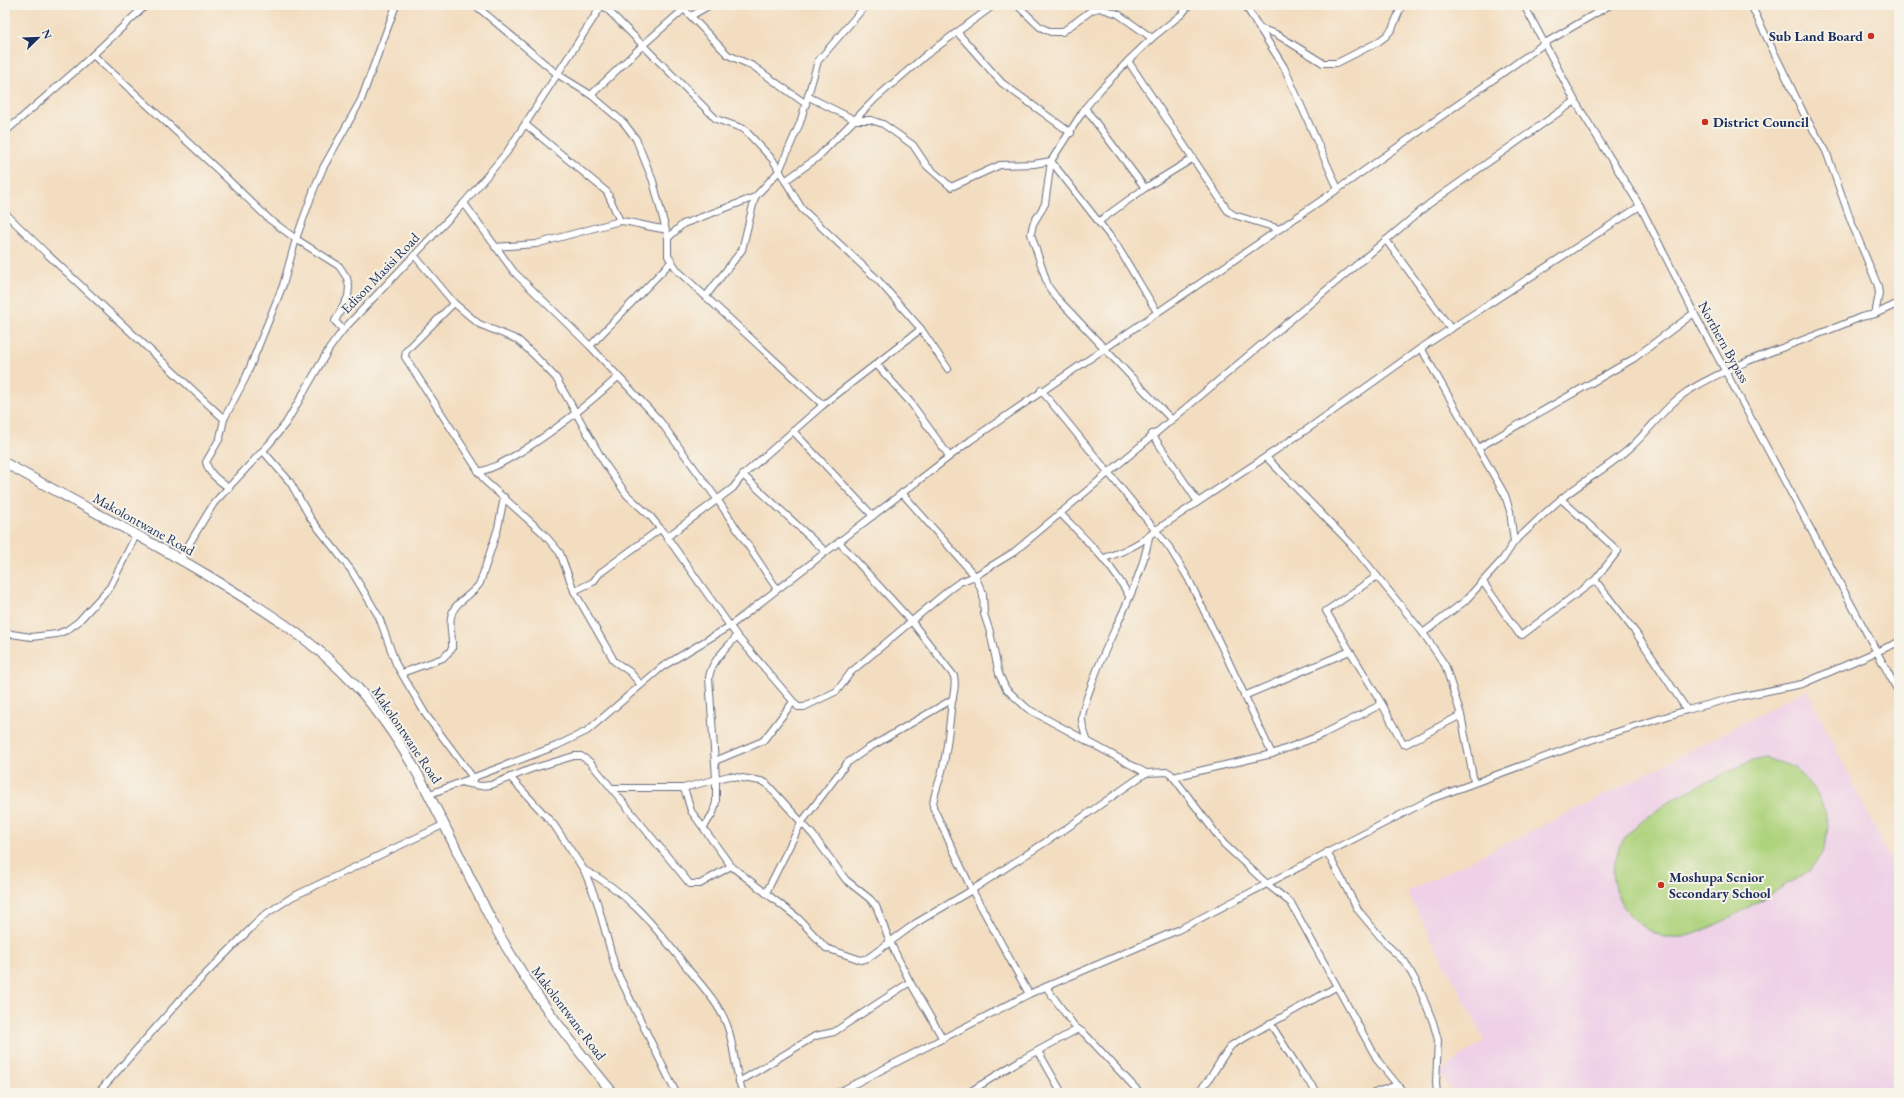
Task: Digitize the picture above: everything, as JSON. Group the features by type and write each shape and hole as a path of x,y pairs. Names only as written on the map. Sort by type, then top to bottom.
{"main road":[{"name":"Makolontwane Road","path":"5,463 180,559 246,598 293,630 330,660 356,686 382,719 430,794 494,925 529,986 613,1093"}],"street":[{"path":"5,132 93,55 146,5"},
{"path":"229,488 212,474 208,469 206,462 220,438 224,419 246,377 283,285 305,210 323,168 361,100 396,5"},
{"path":"475,5 557,74 592,95 624,123 636,139 653,181 668,238 668,256 671,262 824,405"},
{"path":"602,5 716,119 744,129 773,160 802,208 877,278 921,329 948,369"},
{"name":"Edison Masisi Road","path":"180,559 214,504 263,451 286,423 329,349 343,330 464,203 507,152 602,5"},
{"path":"691,16 710,5"},
{"path":"668,238 683,224 755,197 779,171 809,97 818,61 866,5"},
{"path":"785,181 817,158 876,98 909,70 994,5"},
{"path":"1017,5 1040,27 1050,32 1062,32 1092,10 1099,8 1118,14 1152,38"},
{"path":"1170,419 1105,347 1065,307 1048,286 1031,234 1033,224 1045,204 1051,161 1071,133 1085,108 1128,61 1152,38 1182,14 1189,5"},
{"path":"1244,5 1284,67 1338,189"},
{"path":"1259,27 1276,34 1323,62 1330,64 1337,63 1378,42 1386,36 1392,29 1402,5"},
{"name":"Northern Bypass","path":"1524,5 1575,101 1640,206 1694,313 1899,693"},
{"path":"430,794 474,779 580,736 662,667 730,626 949,456 1041,390 1338,189 1544,43 1610,5"},
{"path":"1751,5 1805,116 1826,150 1852,224 1878,286 1879,294 1876,314"},
{"path":"592,95 643,45 682,10 687,11 728,55 753,66 806,104"},
{"path":"957,32 1002,83 1071,133"},
{"path":"93,55 269,219 296,239 339,266 347,278 349,287 348,297 335,321 343,330"},
{"path":"1128,61 1228,211 1234,215 1280,229"},
{"path":"809,97 855,120 871,120 883,124 913,145 927,166 951,188 1000,165 1034,164 1051,161"},
{"path":"414,255 454,303 479,324 518,340 556,378 605,464 628,495 667,537 737,636 793,702 801,708 833,694 851,672 955,585 976,576 1014,552 1152,434 1429,204 1575,101"},
{"path":"1085,108 1145,188"},
{"path":"525,124 607,192 620,221"},
{"path":"1098,222 1145,188 1192,159"},
{"path":"1051,161 1116,244 1157,312"},
{"path":"706,296 742,250 755,197"},
{"path":"464,203 514,272 590,346 660,421 717,499 777,590"},
{"path":"1104,558 1120,553 1149,536 1266,457 1421,348 1640,206"},
{"path":"5,213 224,419"},
{"path":"495,247 536,244 620,221 631,221 653,229 665,230"},
{"path":"1386,240 1451,329"},
{"path":"590,346 671,262"},
{"path":"454,303 406,351 405,357 485,481 543,533 560,553 574,591 614,662 630,672 641,685"},
{"path":"1423,633 1465,601 1503,559 1514,542 1561,499 1638,442 1674,401 1726,370 1861,317 1876,314 1899,303"},
{"path":"1478,448 1633,359 1694,313"},
{"path":"667,537 733,488 743,475 824,405 877,365 921,329"},
{"path":"1421,348 1505,495 1510,511 1514,542"},
{"path":"877,365 911,403 949,456"},
{"path":"478,472 493,468 535,443 576,414 618,377"},
{"path":"1041,390 1169,547 1188,578 1228,658 1244,696 1272,754"},
{"path":"794,431 872,516"},
{"path":"1152,434 1198,502"},
{"path":"263,451 290,482 311,519 351,570 379,617 392,654 426,715 474,779"},
{"path":"1266,457 1350,543 1423,633 1445,665 1461,715 1474,782"},
{"path":"743,475 826,552"},
{"path":"902,493 976,576 983,594 984,614 990,632 1001,682 1006,689 1028,709 1146,774"},
{"path":"402,673 443,658 452,649 451,617 453,611 476,589 480,583 498,528 504,497"},
{"path":"1483,582 1519,634 1522,635 1595,580 1618,551 1561,499"},
{"path":"1060,513 1104,558 1120,579 1129,596"},
{"path":"574,591 593,582 600,573 660,529"},
{"path":"5,633 30,637 57,634 67,630 78,622 110,587 136,535"},
{"path":"1088,742 1082,716 1087,697 1102,656 1141,568 1149,536"},
{"path":"839,542 912,622 952,670 956,684 948,745 941,775 933,798 933,808 972,890 1028,994"},
{"path":"1377,576 1326,611 1382,704 1403,744 1406,744 1461,715"},
{"path":"1595,580 1636,633 1688,710"},
{"path":"704,827 713,813 716,802 716,778 709,678 710,671 712,664 737,636"},
{"path":"837,1093 1028,994 1178,930 1423,802 1591,740 1688,710 1733,698 1802,684 1899,642"},
{"path":"1244,696 1350,651"},
{"path":"766,893 800,823 847,763 856,756 953,699"},
{"path":"715,761 763,741 793,702"},
{"path":"1173,777 1272,754 1319,736 1382,704"},
{"path":"463,783 480,786 491,785 510,777 574,756 581,756 590,762 690,884 700,884 731,866"},
{"path":"683,788 691,811 731,866 798,918 826,948 861,960 868,958 916,923 972,890 1146,774 1168,772 1224,844 1267,884 1291,903 1378,1061 1404,1093"},
{"path":"612,788 683,788 716,778 729,776 761,781 766,784 800,823 813,835 846,880 870,899 876,906 890,942 910,982 943,1039"},
{"path":"510,777 554,825 584,870 597,902 616,970 676,1093"},
{"path":"98,1093 181,999 263,916 292,897 445,824"},
{"path":"1328,852 1358,910 1388,946 1405,962 1418,985 1434,1022 1438,1040 1437,1093"},
{"path":"584,870 604,880 648,918 718,1007 727,1024 734,1048 739,1082 743,1093"},
{"path":"739,1082 815,1036 834,1032 910,982"},
{"path":"1046,987 1078,1029 1084,1033 1140,1093"},
{"path":"1196,1093 1212,1077 1224,1054 1232,1046 1270,1023 1336,987"},
{"path":"1270,1023 1302,1075 1318,1093"},
{"path":"968,1093 1078,1029"},
{"path":"1038,1051 1062,1093"},
{"path":"1374,1093 1397,1085"}],"shaded area":[{"name":"Moshupa Senior Secondary School","path":"1807,689 1899,877 1899,1093 1453,1093 1439,1073 1485,1040 1407,892 1621,787"}],"green space":[{"path":"1765,758 1795,767 1817,793 1825,811 1828,825 1826,841 1821,855 1809,871 1732,917 1700,932 1683,937 1663,937 1647,929 1632,918 1621,903 1615,889 1613,871 1619,847 1629,833 1646,818 1674,798 1749,762"}],"place":[{"name":"Sub Land Board","path":"1871,36"},
{"name":"District Council","path":"1705,122"},
{"name":"Moshupa Senior Secondary School","path":"1661,885"}]}
